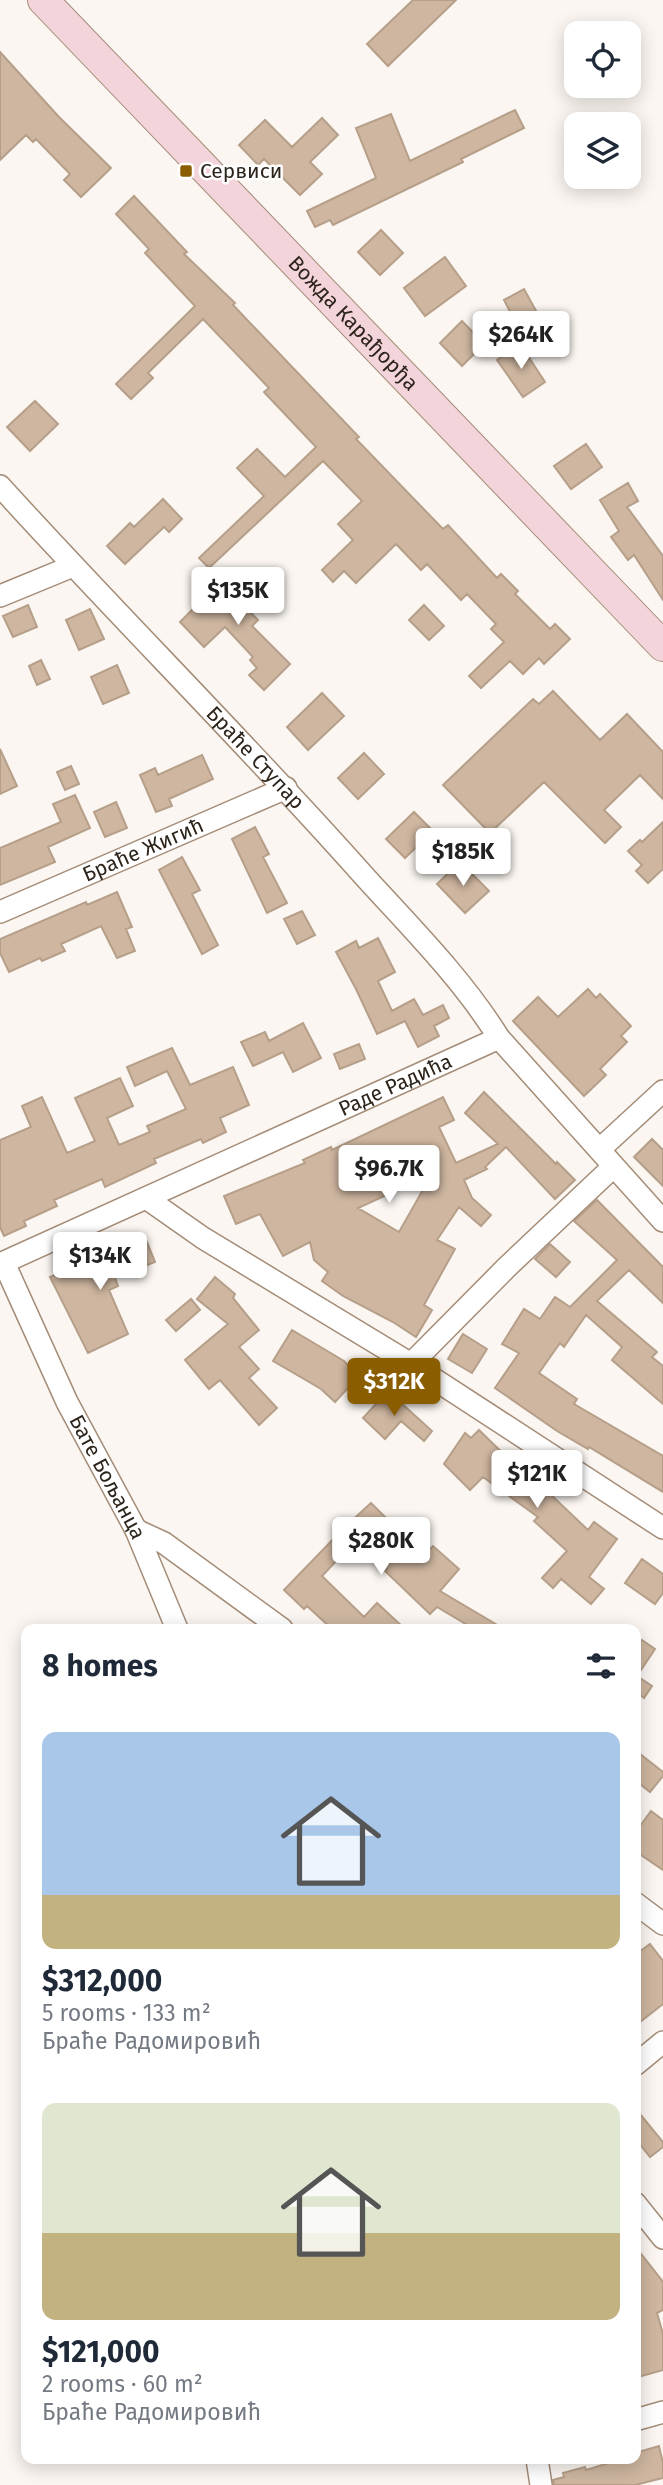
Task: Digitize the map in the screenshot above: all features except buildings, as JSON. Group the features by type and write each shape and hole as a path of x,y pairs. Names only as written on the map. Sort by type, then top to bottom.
{"main road":[{"name":"Вожда Карађорђа","path":"43,0 663,646"}],"street":[{"name":"Браће Ступар","path":"0,486 286,788 452,973 482,1010 499,1038"},
{"path":"0,596 73,566"},
{"name":"Браће Жигић","path":"0,912 286,788"},
{"path":"499,1038 663,1221"},
{"name":"Раде Радића","path":"2,1264 499,1038"},
{"path":"600,1149 663,1091"},
{"path":"411,1364 612,1167"},
{"path":"146,1198 203,1238 411,1364 663,1528"},
{"name":"Бате Бољанца","path":"2,1264 67,1402 136,1531 164,1543 275,1624"},
{"path":"136,1531 175,1624"},
{"path":"641,1908 663,1924"},
{"path":"641,2060 663,2042"},
{"path":"641,2210 663,2238"},
{"path":"641,2418 663,2412"},
{"path":"538,2464 541,2485"}],"place":[{"name":"Сервиси","path":"186,171"}]}
